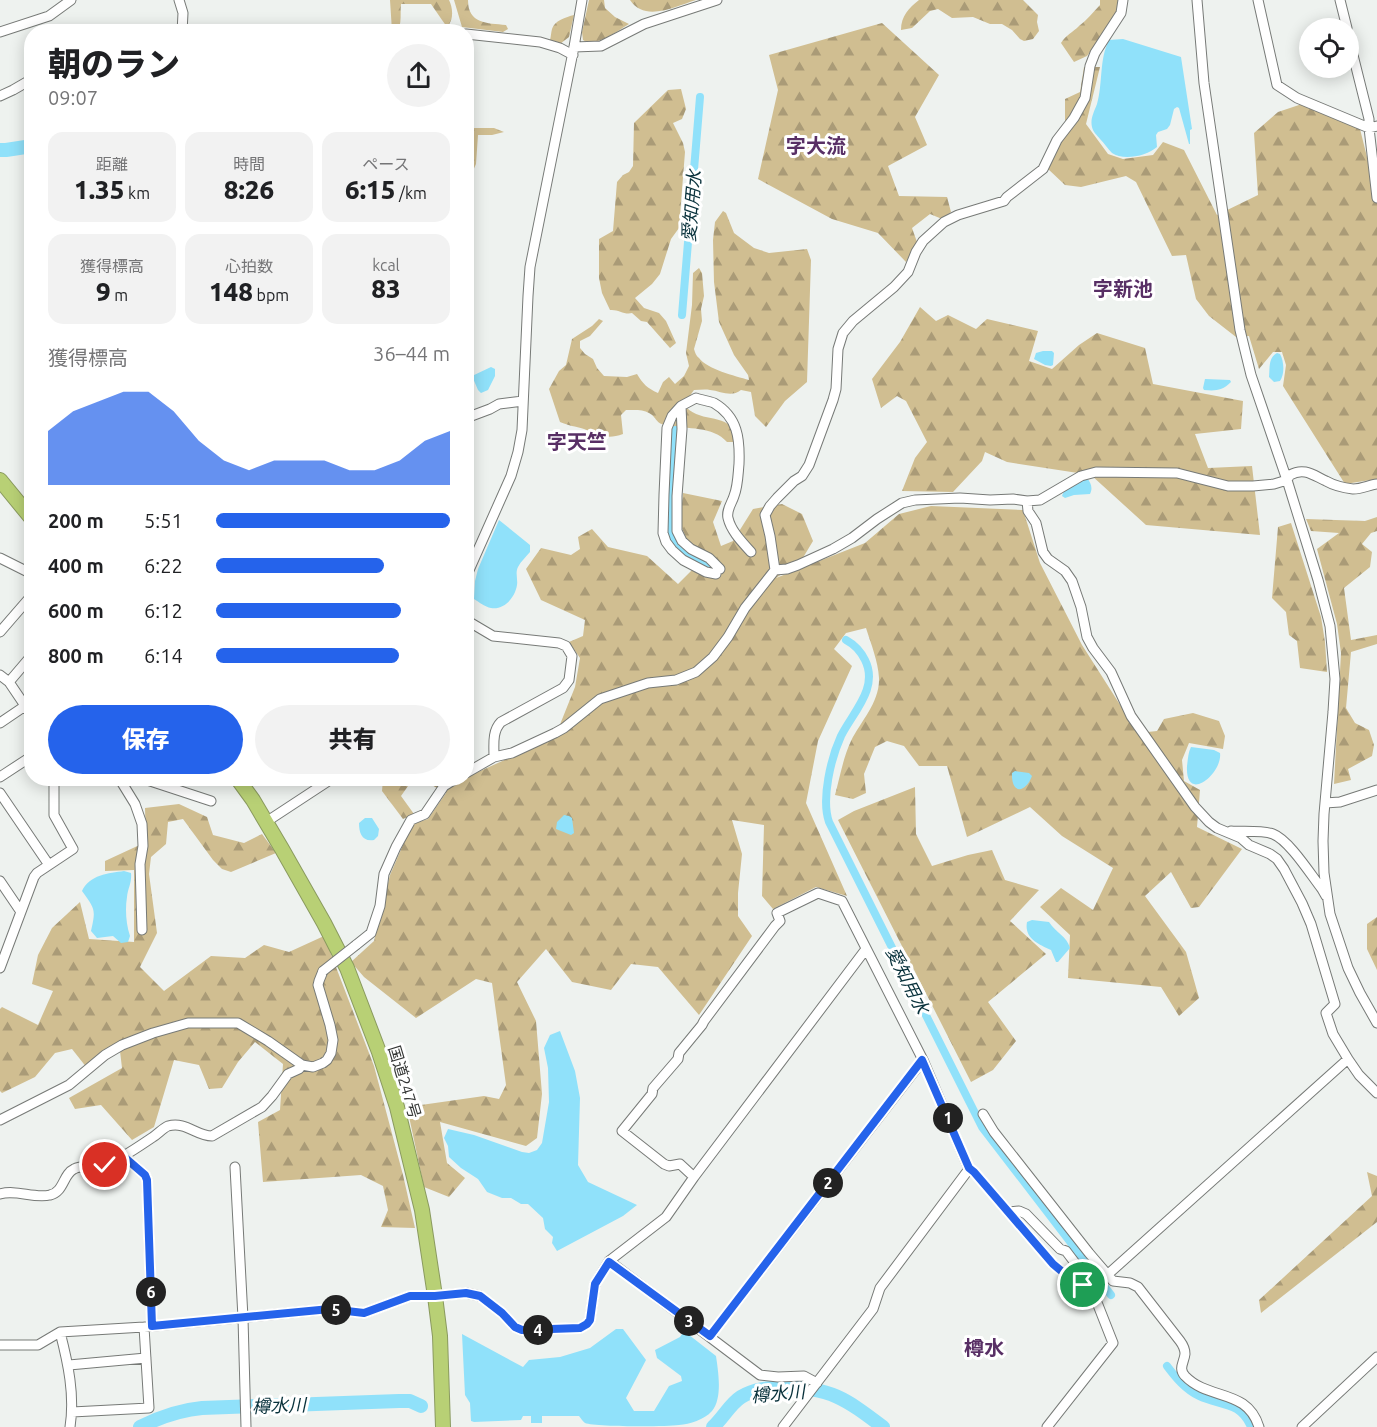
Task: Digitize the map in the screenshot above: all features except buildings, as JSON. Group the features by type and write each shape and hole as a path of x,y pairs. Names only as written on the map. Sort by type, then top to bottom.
{"highway":[{"path":"0,480 24,509"},
{"name":"国道247号","path":"242,786 266,822 324,923 347,969 397,1107 422,1210 435,1296 440,1336 443,1427"}],"street":[{"path":"24,24 49,16 71,0"},
{"path":"179,0 183,14 182,24"},
{"path":"474,559 511,476 518,452 522,430 530,267 574,51 582,0"},
{"path":"474,35 540,42 574,51 601,46 644,24 717,0"},
{"path":"474,768 494,757 512,753 555,733 600,699 648,683 676,680 696,672 713,657 745,608 775,570 765,515 777,498 802,476 809,465 836,389 838,349 843,333 908,272 922,242 944,222 958,215 1005,201 1043,169 1052,148 1082,104 1095,53 1121,13 1123,0"},
{"path":"1197,0 1204,83 1240,330 1251,375 1287,480 1330,626 1335,679 1323,841 1328,901 1348,968 1377,1023"},
{"path":"1258,0 1277,86 1297,98 1373,127"},
{"path":"1340,0 1344,18"},
{"path":"0,32 24,24"},
{"path":"1359,78 1373,127 1377,198"},
{"path":"0,96 24,84"},
{"path":"681,406 677,531 682,541 691,549 710,558 718,572 706,572 683,560 666,542 663,533 667,428 672,416 681,406 696,398 713,403 733,422 738,434 736,490 727,516 738,537 752,552"},
{"path":"474,415 499,404 523,400"},
{"path":"775,570 787,569 833,549 902,503 915,500 960,498 1040,500 1081,476 1095,472 1177,473 1228,486 1253,486 1287,480 1290,475 1301,471 1309,472 1326,482 1352,489 1377,484"},
{"path":"1027,501 1028,511 1038,527 1043,552 1066,573 1071,581 1082,607 1087,637 1110,672 1131,716 1195,807 1209,822 1270,854 1284,869 1311,924 1335,1004 1326,1013 1333,1034 1359,1075 1377,1093"},
{"path":"0,558 24,570"},
{"path":"0,632 24,604"},
{"path":"474,625 493,636 559,643 566,646 572,656 569,680 563,688 501,722 497,727 494,757"},
{"path":"9,682 24,664"},
{"path":"0,675 9,682 24,704"},
{"path":"0,723 24,707"},
{"path":"0,777 24,761"},
{"path":"0,967 34,877 73,849 54,815 54,786"},
{"path":"124,786 135,804 142,824 143,846 140,864 142,930"},
{"path":"165,786 211,801"},
{"path":"266,822 321,786"},
{"path":"0,1120 69,1085 105,1055 122,1045 162,1029 188,1023 238,1023 302,1065 313,1067 327,1060 333,1047 330,1025 318,981 323,971 371,933 380,906 384,874 396,847 411,820 425,814 444,786"},
{"path":"1325,802 1340,802 1377,790"},
{"path":"0,794 49,865"},
{"path":"1225,831 1271,833 1281,838 1297,856 1328,901"},
{"path":"0,881 21,912"},
{"path":"694,1178 680,1164 669,1166 664,1164 622,1131 780,921 777,913 818,892 842,901 922,1060 969,1168 1053,1264 1071,1279 1093,1286"},
{"path":"0,1345 38,1345 60,1332 330,1309 364,1313 410,1296 466,1293 475,1294 489,1302 515,1327 522,1330 580,1328 590,1320 595,1284 609,1262 666,1217 866,949"},
{"path":"1093,1286 1348,1059"},
{"path":"710,1336 922,1060"},
{"path":"0,1194 8,1192 53,1195 62,1187 73,1169 105,1165 123,1156 168,1126 185,1125 204,1136 212,1136 262,1107 288,1074 302,1065"},
{"path":"983,1114 994,1132 1107,1275 1113,1281 1130,1283 1138,1287 1180,1341 1185,1348 1181,1368 1183,1373 1200,1387 1231,1397 1244,1404 1256,1417 1259,1427"},
{"path":"72,1412 149,1408 146,1358 148,1326 147,1180 145,1175 123,1156"},
{"path":"235,1167 246,1427"},
{"path":"783,1427 873,1309 880,1288 888,1276 969,1168"},
{"path":"1009,1212 1019,1211 1026,1214 1060,1249 1066,1251 1093,1286 1113,1343 1047,1427"},
{"path":"1075,1263 1089,1253"},
{"path":"609,1262 760,1375 804,1376 814,1387"},
{"path":"60,1332 69,1365 72,1412 70,1427"},
{"path":"1302,1427 1377,1357"},
{"path":"69,1365 146,1358"}],"green space":[{"path":"390,0 449,0 452,17 449,24 445,24 431,4 401,4 400,24 392,24"},
{"path":"454,0 468,0 471,14 475,18 486,23 506,25 508,29 503,32 474,28 474,24 461,24"},
{"path":"589,0 604,0 605,8 615,17 629,24 604,39 588,43 583,40 582,32"},
{"path":"630,0 696,0 670,9 652,12 636,7"},
{"path":"919,0 1023,0 1038,15 1039,31 1033,39 1024,41 1002,24 990,24 973,17 952,18 938,9 930,11 912,28 901,30 906,13"},
{"path":"1100,0 1119,0 1116,13 1087,56 1074,62 1061,43 1100,5"},
{"path":"574,15 569,37 560,44 550,40 555,24"},
{"path":"882,23 939,75 915,117 927,145 888,166 899,196 947,197 951,212 942,219 930,214 912,228 917,242 906,262 878,233 832,219 758,179 778,90 769,55"},
{"path":"1084,67 1100,67 1086,124 1108,154 1123,159 1153,155 1163,142 1184,150 1217,215 1258,195 1254,133 1278,112 1302,104 1360,129 1369,165 1377,170 1377,479 1345,484 1283,386 1286,365 1282,352 1273,352 1259,369 1249,336 1236,337 1209,316 1196,299 1186,255 1172,256 1136,182 1126,176 1081,187 1065,185 1047,168 1065,134 1065,99 1080,92"},
{"path":"681,89 686,109 682,119 673,123 685,152 679,228 671,239 660,274 635,298 644,308 659,313 666,321 676,343 670,348 647,322 641,321 632,313 610,310 602,293 599,278 599,239 613,231 617,182 633,166 634,123 668,90"},
{"path":"474,128 494,128 504,132 478,135 474,168"},
{"path":"723,211 734,233 754,248 769,253 807,249 811,260 807,382 785,401 766,427 755,416 751,392 741,390 730,394 694,390 684,404 696,414 725,422 734,432 735,442 727,442 715,433 699,429 664,425 649,413 641,410 626,410 621,415 623,434 612,437 560,422 549,389 559,371 566,365 572,339 599,319 603,321 590,336 580,341 580,348 593,359 604,376 627,377 637,374 646,385 658,393 663,382 669,377 675,384 684,376 689,366 686,353 693,273 699,268 702,273 704,296 701,309 702,321 694,349 696,354 703,362 715,369 749,380 734,355 719,322 714,282 713,240 715,222"},
{"path":"920,307 936,321 948,315 976,329 987,319 1038,331 1029,361 1052,369 1079,345 1097,333 1145,348 1153,384 1243,401 1241,429 1195,434 1208,468 1252,466 1260,535 1146,525 1091,475 1007,462 985,452 982,461 953,492 902,491 915,458 927,442 906,401 897,396 881,408 872,379 900,342"},
{"path":"683,493 722,501 713,522 721,546 733,541 753,509 782,504 802,514 813,541 801,561 776,578 865,543 899,514 931,506 1023,510 1040,563 1082,645 1138,733 1157,731 1164,719 1193,713 1219,721 1225,736 1223,749 1189,743 1182,760 1184,781 1200,790 1197,827 1242,849 1199,907 1191,908 1171,872 1145,896 1186,952 1199,998 1179,1016 1161,987 1068,978 1070,935 1040,907 1061,888 1093,910 1113,868 1062,836 1030,807 967,837 947,766 919,766 904,746 887,741 875,747 864,774 866,793 853,799 835,795 848,747 873,703 879,678 866,628 846,633 834,649 852,666 818,741 806,803 847,896 816,887 773,909 762,896 764,825 732,820 742,854 738,916 752,936 699,1015 658,967 631,964 611,990 572,982 546,949 517,982 536,1021 542,1094 537,1138 526,1146 440,1122 447,1163 465,1178 449,1197 424,1187 407,1107 484,1096 499,1099 506,1085 492,983 476,979 416,1018 364,977 351,962 374,941 390,875 412,824 428,819 446,793 434,786 474,786 474,774 555,737 575,687 580,658 569,642 583,636 585,620 541,600 526,569 541,548 571,555 580,549 578,537 592,529 608,547 647,556 678,584 692,570 715,579 722,568 710,556 688,542 680,524"},
{"path":"1377,517 1377,531 1371,533 1362,544 1372,552 1370,567 1344,588 1351,640 1377,635 1377,644 1351,652 1346,708 1355,723 1369,730 1374,745 1372,756 1348,769 1351,780 1334,784 1341,653 1337,624 1317,549 1339,533 1311,531 1306,519 1365,521"},
{"path":"1291,523 1321,617 1327,672 1300,668 1297,641 1289,635 1286,612 1272,598 1278,527"},
{"path":"382,786 408,786 401,796 414,814 403,819 382,791"},
{"path":"915,787 916,834 932,866 992,850 1005,880 1039,890 1010,921 1046,954 988,1002 1016,1041 993,1070 971,1082 838,820 854,811"},
{"path":"179,804 207,817 213,835 244,843 262,834 276,853 231,872 222,869 213,860 183,819 168,822 166,844 151,857 149,874 157,933 140,967 164,991 211,956 245,958 264,945 289,952 324,936 374,1066 415,1228 381,1227 388,1210 383,1186 361,1175 263,1182 258,1122 280,1110 283,1064 255,1042 238,1062 222,1088 209,1089 199,1065 174,1060 154,1127 132,1140 101,1105 75,1109 69,1098 122,1068 120,1051 87,1068 72,1049 55,1053 35,1077 2,1093 0,1091 0,1009 2,1007 38,1025 53,991 32,984 38,955 52,928 80,902 89,939 134,942 134,870 105,871 105,861 146,842 145,808"},
{"path":"1377,917 1377,970 1367,949 1367,924"},
{"path":"1367,1172 1377,1176 1377,1222 1261,1313 1259,1300 1372,1196"}],"water":[{"path":"1123,39 1181,57 1192,129 1190,130 1190,144 1177,107 1174,109 1167,129 1156,135 1157,147 1141,155 1122,157 1112,153 1094,132 1092,121 1099,96 1106,47 1109,40"},
{"path":"1043,351 1054,353 1053,365 1045,365 1034,359 1036,353"},
{"path":"1277,353 1281,357 1283,371 1280,381 1274,382 1269,377 1270,367 1272,358"},
{"path":"491,367 495,369 495,376 488,390 481,393 474,381 474,375"},
{"path":"1205,379 1230,380 1231,382 1218,390 1204,390"},
{"path":"1087,478 1091,486 1090,494 1065,498 1062,496 1069,486"},
{"path":"499,520 530,545 530,552 518,567 516,590 511,599 500,607 491,608 474,599 475,581"},
{"path":"1191,747 1220,753 1216,769 1204,782 1197,784 1192,783 1188,777 1187,766"},
{"path":"1015,771 1029,773 1032,776 1026,786 1016,788 1012,780 1012,773"},
{"path":"564,815 572,818 574,833 571,835 556,829 557,822"},
{"path":"365,818 372,818 379,829 378,836 374,840 367,840 361,833 359,823"},
{"path":"124,871 131,873 126,906 130,936 128,942 121,943 113,936 97,938 91,931 94,918 93,909 82,891 94,878"},
{"path":"1032,920 1049,922 1066,940 1070,948 1058,962 1051,950 1037,943 1030,936 1027,922"},
{"path":"560,1031 575,1071 580,1098 578,1165 588,1182 637,1205 623,1216 557,1251 552,1243 553,1237 545,1229 543,1218 528,1204 521,1204 511,1198 502,1198 487,1192 478,1179 449,1157 448,1146 444,1138 448,1129 474,1135 522,1152 529,1153 537,1150 542,1143 549,1102 548,1068 544,1048 550,1035"},
{"path":"616,1329 623,1329 646,1360 626,1398 634,1411 654,1411 669,1386 682,1381 681,1376 657,1358 655,1350 680,1337 684,1331 716,1356 719,1392 712,1411 697,1421 671,1426 591,1424 585,1423 579,1416 542,1416 542,1423 531,1423 531,1416 523,1416 521,1420 471,1421 470,1403 465,1395 462,1334 523,1367 529,1360 560,1357 590,1348"}],"waterway":[{"name":"愛知用水","path":"682,315 700,97"},
{"path":"0,150 24,147"},
{"name":"愛知用水","path":"675,430 670,532 677,546 717,570"},
{"name":"愛知用水","path":"846,640 863,656 869,680 863,700 841,736 834,755 828,779 826,802 829,822 982,1127 1111,1295"},
{"name":"愛知用水","path":"1167,1366 1189,1390 1199,1396 1235,1408 1251,1427"},
{"name":"樽水川","path":"713,1427 733,1403 746,1394 766,1388 782,1387 813,1389 837,1396 883,1427"},
{"name":"樽水川","path":"140,1427 186,1410 202,1408 399,1401 410,1401 421,1406"}],"district":[{"name":"字大流","path":"816,145"},
{"name":"字新池","path":"1123,288"},
{"name":"字天竺","path":"577,441"},
{"name":"樽水","path":"984,1347"}],"route":[{"path":"105,1165 123,1156 145,1175 147,1180 152,1326 330,1309 364,1313 410,1296 466,1293 480,1296 502,1313 515,1327 522,1330 580,1328 589,1323 595,1284 609,1262 710,1336 922,1060 969,1168 1053,1264 1071,1279 1083,1285"}]}
